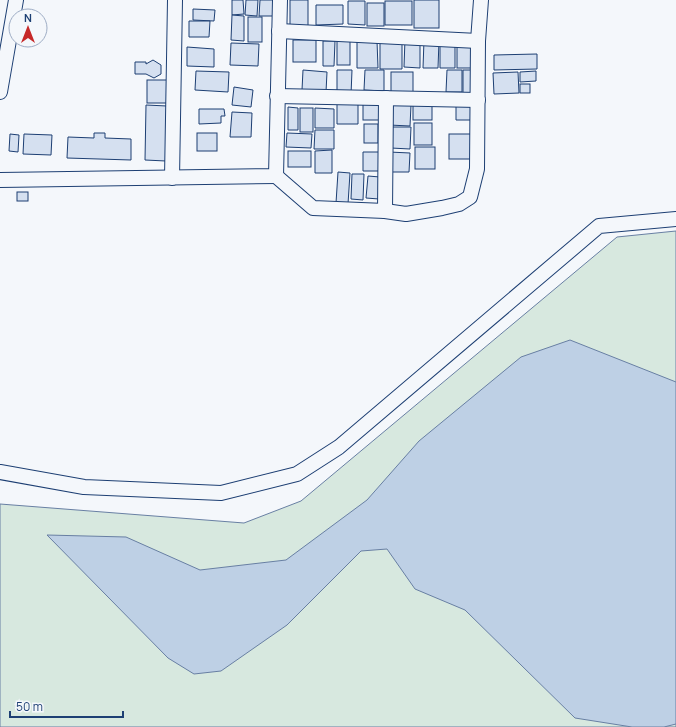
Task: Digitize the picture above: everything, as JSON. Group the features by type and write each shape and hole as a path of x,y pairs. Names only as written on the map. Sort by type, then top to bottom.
{"street":[{"path":"0,92 2,67 16,0"},
{"path":"172,178 175,0"},
{"path":"276,176 280,0"},
{"path":"0,180 276,176 313,208 385,211 406,214 460,204 470,197 477,169 478,41 481,0"},
{"path":"279,31 478,41"},
{"path":"277,96 478,100"},
{"path":"385,211 386,98"},
{"path":"0,472 84,487 221,493 297,474 338,447 598,226 676,219"}],"shaded area":[{"path":"676,231 676,727 0,727 0,504 244,523 301,501 617,237"}],"water":[{"path":"570,340 676,382 676,724 664,727 632,727 575,718 465,610 415,589 387,549 361,551 287,625 221,671 194,674 168,658 47,535 126,537 200,570 286,560 367,500 419,441 521,357"}],"building":[{"path":"232,0 243,0 244,14 232,15"},
{"path":"246,0 258,0 257,16 245,15"},
{"path":"260,0 274,0 273,16 259,16"},
{"path":"290,0 308,0 308,26 290,26"},
{"path":"414,0 439,0 439,28 414,28"},
{"path":"348,1 365,1 365,25 348,24"},
{"path":"385,1 412,1 412,25 385,25"},
{"path":"367,3 384,3 384,26 367,26"},
{"path":"316,5 343,5 343,24 316,25"},
{"path":"193,9 215,10 214,21 193,20"},
{"path":"232,15 244,16 244,41 231,40"},
{"path":"248,17 262,17 262,42 248,42"},
{"path":"189,21 210,21 209,37 189,37"},
{"path":"405,39 420,40 420,68 404,67"},
{"path":"293,40 316,40 316,62 293,62"},
{"path":"337,40 350,40 350,65 337,65"},
{"path":"402,40 402,69 380,69 380,41"},
{"path":"424,40 439,41 438,68 423,68"},
{"path":"323,41 335,41 334,66 323,66"},
{"path":"357,41 377,41 378,68 357,68"},
{"path":"440,41 455,42 455,68 440,68"},
{"path":"231,43 259,44 258,66 230,65"},
{"path":"187,47 214,49 214,67 187,66"},
{"path":"457,47 474,47 474,68 457,68"},
{"path":"537,54 537,69 494,70 494,55"},
{"path":"153,60 161,65 161,74 154,78 146,74 135,74 135,62 146,62 146,64"},
{"path":"303,70 327,72 326,92 302,90"},
{"path":"337,70 352,70 351,95 337,94"},
{"path":"365,70 384,70 384,91 364,90"},
{"path":"447,70 462,70 462,92 446,92"},
{"path":"463,70 476,70 476,93 463,93"},
{"path":"196,71 229,72 228,92 195,90"},
{"path":"536,71 536,81 520,82 520,72"},
{"path":"391,72 413,72 413,98 391,98"},
{"path":"518,72 519,93 494,94 493,73"},
{"path":"147,80 167,80 167,103 147,103"},
{"path":"520,84 530,84 530,93 520,93"},
{"path":"234,87 253,90 251,107 232,105"},
{"path":"413,98 432,98 432,120 413,120"},
{"path":"337,99 358,100 358,124 337,124"},
{"path":"363,100 381,100 381,120 363,120"},
{"path":"456,100 471,100 472,120 456,120"},
{"path":"390,104 411,105 410,126 389,125"},
{"path":"146,105 167,106 166,161 145,160"},
{"path":"288,107 298,108 298,130 288,130"},
{"path":"300,108 313,108 313,132 300,132"},
{"path":"315,108 334,109 334,128 315,128"},
{"path":"199,109 224,109 225,116 221,116 221,123 199,124"},
{"path":"232,112 252,113 251,137 230,137"},
{"path":"414,123 432,123 432,145 414,145"},
{"path":"364,124 378,124 378,143 364,143"},
{"path":"391,127 411,127 410,149 391,148"},
{"path":"315,130 334,130 334,149 314,149"},
{"path":"94,133 105,133 105,138 131,139 131,160 67,158 68,137 94,138"},
{"path":"197,133 217,133 217,151 197,151"},
{"path":"287,133 312,134 311,148 286,147"},
{"path":"10,134 19,135 18,152 9,151"},
{"path":"24,134 52,135 51,155 23,154"},
{"path":"449,134 475,134 475,159 449,159"},
{"path":"415,147 435,147 435,169 415,169"},
{"path":"332,150 332,173 315,173 315,151"},
{"path":"288,151 311,151 311,167 288,167"},
{"path":"363,152 380,152 381,171 363,171"},
{"path":"389,152 410,153 409,172 389,172"},
{"path":"338,172 350,173 348,204 336,203"},
{"path":"352,174 364,174 363,200 351,199"},
{"path":"368,176 380,177 379,199 366,198"},
{"path":"17,192 28,192 28,201 17,201"}]}
